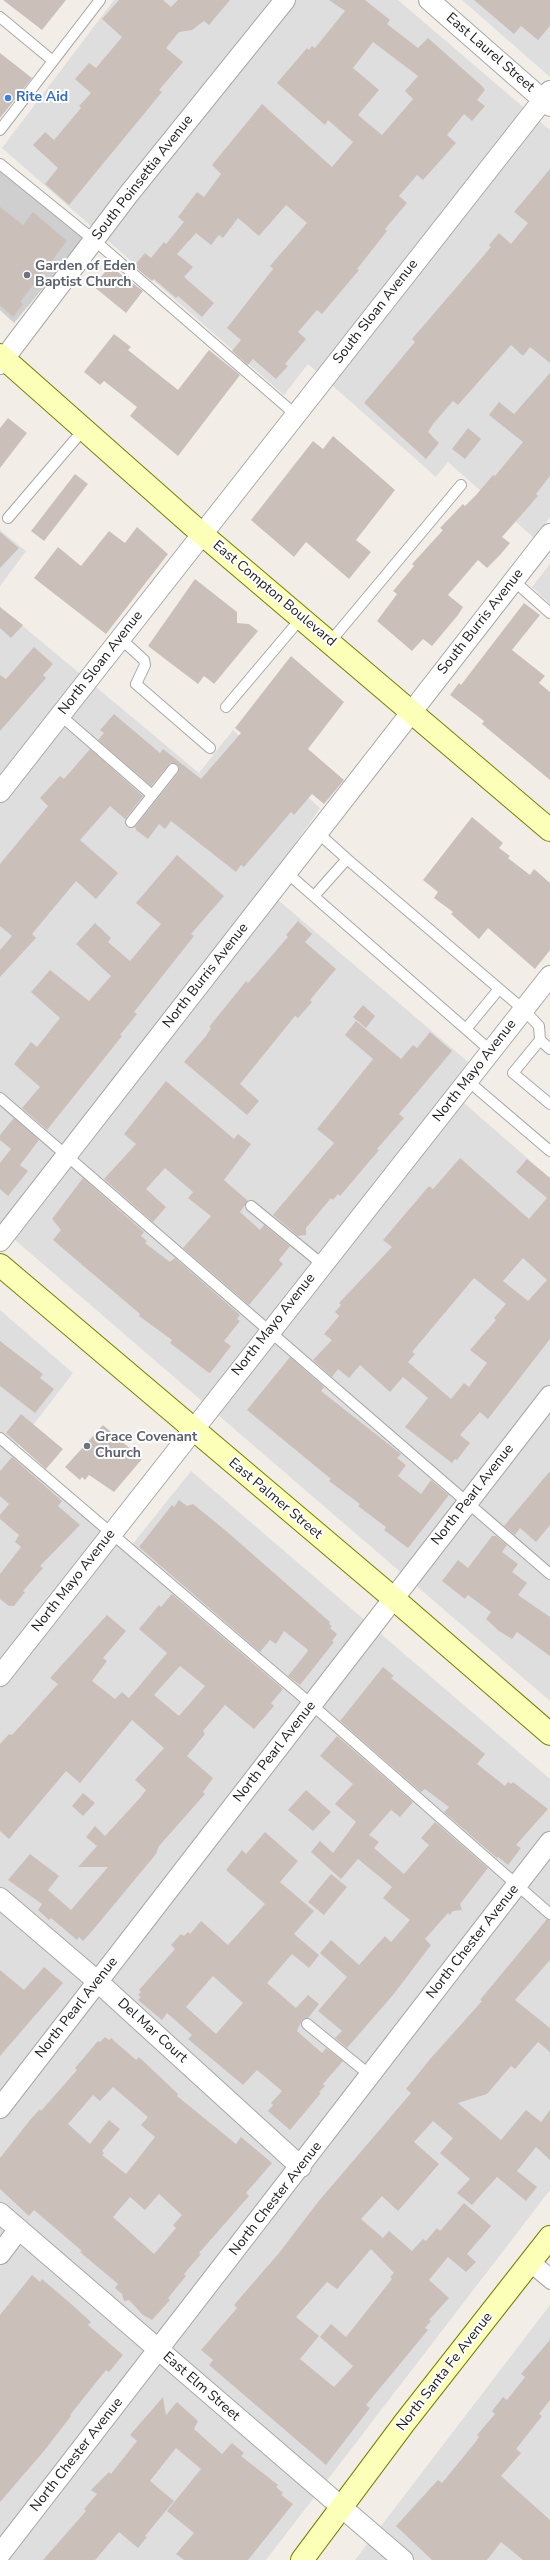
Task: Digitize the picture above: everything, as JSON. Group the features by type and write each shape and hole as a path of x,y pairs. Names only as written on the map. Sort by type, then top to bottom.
{"main road":[{"name":"East Compton Boulevard","path":"1,359 84,429 202,534 302,617 550,830"},
{"name":"East Palmer Street","path":"0,1264 192,1429 393,1598 550,1734"},
{"name":"North Santa Fe Avenue","path":"302,2560 405,2422 550,2236"}],"street":[{"name":"South Poinsettia Avenue","path":"1,359 285,0"},
{"name":"East Laurel Street","path":"429,0 548,99"},
{"name":"South Sloan Avenue","path":"202,534 548,99"},
{"name":"North Sloan Avenue","path":"0,792 202,534"},
{"name":"South Burris Avenue","path":"411,711 550,534"},
{"name":"North Burris Avenue","path":"0,1241 411,711"},
{"name":"North Mayo Avenue","path":"0,1676 269,1331 550,976"},
{"name":"North Pearl Avenue","path":"0,2108 550,1396"},
{"name":"North Chester Avenue","path":"0,2554 301,2167 550,1842"},
{"name":"Del Mar Court","path":"0,1898 97,1981 301,2167"},
{"name":"East Elm Street","path":"0,2213 403,2560"},
{"path":"0,2254 19,2229"}],"lane":[{"path":"0,130 100,0"},
{"path":"0,17 53,61"},
{"path":"0,164 94,240 296,415"},
{"path":"8,518 84,429"},
{"path":"330,642 461,485"},
{"path":"513,580 550,613"},
{"path":"226,707 302,617"},
{"path":"121,639 144,660 144,665 136,684 210,748"},
{"path":"60,715 152,795"},
{"path":"131,822 173,769"},
{"path":"317,832 524,1010 539,1026 540,1040 513,1073 550,1104"},
{"path":"315,896 347,859"},
{"path":"286,872 491,1051"},
{"path":"466,1029 499,989"},
{"path":"540,1040 550,1049"},
{"path":"468,1081 550,1151"},
{"path":"0,1098 550,1574"},
{"path":"251,1206 322,1264"},
{"path":"0,1438 311,1704 550,1914"},
{"path":"307,2024 370,2076"},
{"path":"530,2262 550,2273"},
{"path":"530,2262 550,2284"}],"shaded area":[{"path":"114,0 398,0 550,130 550,517 534,538 448,462 436,477 308,364 284,395 2,148"},
{"path":"462,0 550,0 550,77"},
{"name":"Garden of Eden Baptist Church","path":"0,170 84,239 14,323 0,310"},
{"path":"0,530 26,551 0,586"},
{"path":"550,564 550,604 532,587"},
{"path":"0,607 199,773 233,730 320,808 264,888 468,1062 448,1089 550,1178 550,1701 0,1227"},
{"path":"0,1310 73,1373 14,1450 127,1551 191,1471 550,1779 550,2190 266,2560 0,2560"},
{"path":"550,2305 550,2560 355,2560"}],"building":[{"path":"3,0 66,0 42,30"},
{"path":"119,0 163,0 171,7 178,0 230,0 209,25 204,21 192,30 179,32 166,48 183,62 159,90 162,92 69,205 45,184 58,168 33,145 45,132 54,140 81,108 79,106 91,93 75,79 89,63 96,68 122,37 102,19"},
{"path":"329,0 365,0 390,20 387,24 418,48 428,38 482,86 485,90 477,100 485,106 472,121 464,114 447,135 456,143 423,180 417,175 399,196 407,203 385,229 387,231 357,269 359,270 322,314 317,310 298,332 306,339 285,364 288,366 276,379 253,359 248,365 232,351 241,340 227,328 273,269 270,266 307,223 286,205 259,236 238,218 223,238 219,235 211,245 196,233 177,254 193,267 184,277 214,303 202,317 178,296 176,298 154,279 152,281 134,266 145,253 151,258 164,242 166,244 184,222 178,217 197,192 204,197 221,174 212,165 262,104 332,167 353,142 328,120 325,125 277,83 307,48 309,50 312,46 315,48 345,11","holes":["373,42 418,76 405,91 413,99 382,135 358,115 379,90 353,68"]},
{"path":"474,0 550,0 550,26 538,40 521,26 514,34"},
{"name":"Rite Aid","path":"0,53 32,78 0,118"},
{"path":"550,169 550,363 530,347 523,356 511,345 458,405 453,401 433,424 428,432 439,443 426,459 364,403 415,342 412,339 491,247 489,245 499,233 511,244 528,223 514,212"},
{"path":"0,207 23,225 33,212 67,241 20,302 23,304 13,317 0,305"},
{"path":"110,266 143,291 126,313 93,286"},
{"path":"114,334 131,347 128,350 178,390 209,350 240,375 178,456 130,416 137,407 104,381 100,385 84,372"},
{"path":"550,373 550,476 536,494 538,496 502,537 510,543 500,555 487,568 478,560 448,595 463,607 458,615 432,646 423,639 412,651 377,621 397,594 393,591 414,566 412,564 443,530 440,528 463,504 465,506 477,494 493,475 495,476 523,442 489,415 499,402 514,414"},
{"path":"8,418 27,433 0,468 0,428"},
{"path":"468,428 481,439 465,459 452,449"},
{"path":"333,436 395,490 356,540 371,552 349,579 306,542 294,557 251,520 313,441 323,449"},
{"path":"75,474 88,484 44,541 31,531"},
{"path":"137,527 168,554 106,634 34,578 58,547 81,566 109,531 125,543"},
{"path":"0,532 19,548 0,568"},
{"path":"195,579 237,612 237,623 249,624 258,631 214,684 204,676 198,684 148,646"},
{"path":"524,603 540,615 512,650 545,676 539,683 550,692 550,780 482,724 484,721 450,695 459,683 461,685"},
{"path":"0,607 23,625 11,638 0,628"},
{"path":"34,647 53,664 43,675 46,678 0,731 0,675 6,679"},
{"path":"291,656 344,702 308,749 344,780 324,804 312,794 294,815 291,812 244,867 241,865 236,872 171,821 165,829 159,824 148,839 136,830 135,827 178,773 179,767 177,764 170,763 151,786 98,740 104,733 100,730 114,714 160,753 163,749 201,779 241,733 235,728"},
{"path":"90,749 143,796 125,819 110,806 80,840 118,873 96,899 76,881 32,934 36,938 0,977 0,950 12,936 0,926 0,864 48,806 40,798 60,776 64,779"},
{"path":"472,817 503,843 499,848 510,856 508,858 530,875 534,869 550,883 550,950 535,969 488,928 479,939 451,914 453,912 434,898 438,892 423,880"},
{"path":"177,855 224,896 191,934 194,936 134,1012 137,1014 120,1035 122,1036 47,1130 22,1108 40,1087 14,1064 31,1042 37,1047 60,1018 31,992 50,970 89,1001 111,976 76,944 95,923 111,938 108,942 130,961 161,924 136,903"},
{"path":"298,921 312,934 305,942 336,969 310,1000 312,1002 298,1018 295,1016 240,1084 259,1101 247,1115 184,1062 206,1036 211,1028 209,1027 246,981 248,983 288,937 286,935"},
{"path":"363,1005 375,1016 366,1028 353,1017"},
{"path":"356,1021 401,1059 413,1045 417,1048 430,1032 452,1051 399,1114 404,1118 377,1149 379,1150 340,1196 338,1194 333,1200 331,1198 306,1228 306,1235 298,1236 273,1215 334,1143 317,1129 373,1059 345,1035"},
{"path":"166,1081 234,1139 238,1134 251,1144 224,1180 248,1201 240,1212 260,1230 264,1225 290,1246 279,1260 283,1264 249,1305 183,1248 211,1216 188,1198 193,1192 165,1168 146,1189 166,1207 153,1222 104,1179 136,1144 124,1134"},
{"path":"14,1118 39,1140 20,1165 28,1171 8,1196 0,1189 0,1163 11,1149 0,1140 0,1135"},
{"path":"460,1158 529,1219 547,1198 516,1172 527,1159 550,1178 550,1339 488,1419 480,1412 460,1435 470,1443 457,1460 455,1459 452,1463 405,1427 428,1398 403,1377 390,1392 360,1365 349,1378 338,1369 332,1377 313,1360 332,1340 324,1334 339,1316 335,1312 341,1305 339,1303 392,1247 383,1240 429,1186 433,1189","holes":["523,1258 547,1280 528,1301 503,1281","474,1278 506,1304 494,1318 496,1320 470,1350 487,1363 469,1387 464,1383 451,1399 408,1362 415,1354 412,1352"]},
{"path":"83,1178 144,1232 141,1236 147,1241 145,1243 170,1262 175,1258 240,1315 237,1319 240,1321 224,1341 231,1346 211,1372 209,1373 170,1343 172,1340 139,1316 140,1314 53,1240 61,1230 52,1219"},
{"path":"0,1341 43,1374 40,1378 54,1389 35,1413 0,1386"},
{"path":"290,1357 324,1387 321,1391 401,1454 397,1458 406,1465 398,1476 421,1494 431,1480 449,1495 408,1548 384,1530 386,1527 358,1506 360,1504 329,1481 331,1479 247,1410"},
{"path":"21,1414 63,1449 46,1469 6,1433"},
{"path":"103,1425 142,1459 114,1492 89,1475 85,1480 82,1477 80,1480 65,1467"},
{"path":"12,1457 62,1501 58,1506 80,1525 40,1566 43,1568 23,1591 25,1592 14,1606 9,1606 0,1599 0,1574 21,1547 15,1542 19,1535 0,1519 0,1515 9,1504 0,1496 0,1471"},
{"path":"550,1471 550,1525 536,1542 520,1528 515,1535 504,1526"},
{"path":"179,1500 187,1506 193,1504 330,1622 329,1624 332,1626 330,1628 337,1634 332,1641 334,1642 300,1685 288,1676 308,1651 307,1649 284,1631 276,1644 270,1640 260,1652 139,1547 172,1505 174,1507"},
{"path":"492,1536 496,1536 507,1545 502,1552 518,1564 512,1572 527,1583 518,1595 550,1617 550,1656 517,1632 512,1639 499,1631 486,1619 491,1612 468,1595 465,1599 442,1581 458,1560 468,1568"},
{"path":"172,1594 283,1689 271,1703 274,1706 254,1729 225,1705 203,1731 205,1734 187,1756 213,1778 203,1792 205,1794 159,1846 156,1854 93,1930 83,1941 79,1937 77,1940 51,1918 49,1920 38,1910 42,1904 8,1880 30,1854 59,1876 48,1890 71,1910 108,1867 78,1867 97,1846 86,1837 95,1826 105,1836 140,1798 146,1790 135,1780 164,1748 132,1720 80,1783 66,1771 9,1839 0,1831 0,1744 9,1734 12,1735 58,1684 50,1678 107,1615 126,1631 103,1658 107,1661 92,1681 115,1699 122,1692 129,1698 167,1653 139,1629 159,1605 161,1607","holes":["180,1666 205,1686 179,1716 154,1695"]},
{"path":"383,1667 394,1676 391,1678 485,1754 477,1764 505,1786 508,1782 511,1784 513,1782 548,1809 516,1845 521,1848 508,1865 498,1857 497,1858 444,1812 449,1807 425,1789 421,1792 340,1721"},
{"path":"337,1736 413,1802 400,1817 391,1810 369,1835 379,1842 374,1848 404,1874 429,1845 421,1838 435,1822 488,1868 460,1904 462,1910 453,1911 450,1915 448,1913 425,1939 431,1945 393,1995 347,2048 335,2038 342,2031 318,2011 347,1977 320,1953 331,1940 359,1965 385,1936 391,1942 410,1920 383,1898 392,1887 358,1859 341,1879 311,1852 320,1841 333,1853 356,1822 335,1804 353,1784 320,1756"},
{"path":"306,1790 331,1812 313,1831 288,1810"},
{"path":"83,1793 95,1803 83,1816 72,1806"},
{"path":"265,1832 298,1861 280,1882 314,1911 294,1934 319,1955 309,1968 292,1954 267,1983 296,2008 308,1995 319,2004 308,2018 302,2020 297,2031 322,2053 326,2048 343,2061 323,2084 325,2086 319,2092 321,2093 290,2130 268,2111 273,2105 271,2103 282,2091 257,2070 243,2085 188,2039 192,2035 167,2013 162,2020 138,2000 141,1997 138,1995 141,1992 139,1990 175,1949 171,1945 181,1934 184,1936 188,1932 190,1934 201,1921 228,1945 265,1904 226,1870 242,1850 246,1854","holes":["213,1976 243,2003 216,2034 186,2007"]},
{"path":"331,1874 347,1887 324,1915 308,1902"},
{"path":"547,1919 550,1920 550,1960 515,2000 550,2028 550,2052 538,2042 515,2069 511,2066 487,2094 458,2103 501,2140 526,2110 541,2122 550,2110 550,2160 536,2147 517,2171 537,2187 526,2201 497,2177 472,2205 457,2193 470,2179 440,2153 453,2138 433,2121 414,2142 439,2164 398,2211 382,2196 361,2219 383,2238 389,2231 412,2251 423,2239 426,2241 437,2228 440,2231 464,2203 491,2226 467,2254 476,2262 466,2272 448,2257 429,2280 449,2298 429,2320 431,2321 425,2328 428,2330 366,2405 370,2408 326,2465 209,2365 213,2360 201,2350 237,2308 234,2305 279,2253 318,2202 411,2093 406,2089 431,2058 482,2001 480,2000","holes":["371,2249 394,2273 390,2277 392,2279 346,2337 331,2324 320,2337 353,2366 334,2387 300,2359 319,2336 296,2317 327,2282 337,2289"]},
{"path":"44,1967 63,1983 0,2056 0,1970 24,1990"},
{"path":"105,2037 109,2040 111,2038 136,2060 139,2057 178,2094 177,2096 236,2144 241,2137 272,2163 246,2193 249,2196 199,2253 201,2254 184,2274 186,2276 168,2298 170,2300 152,2320 143,2315 129,2300 124,2301 122,2294 115,2288 118,2284 80,2252 82,2251 34,2210 29,2216 0,2189 0,2158 30,2120 40,2109 41,2111 77,2070 75,2068 98,2041 100,2042","holes":["113,2087 148,2117 141,2125 155,2137 126,2174 102,2155 104,2153 102,2151 120,2129 109,2120 90,2144 68,2124 93,2095 100,2101","159,2194 182,2215 173,2225 176,2228 154,2254 113,2217 130,2197 145,2210"]},
{"path":"32,2275 40,2282 42,2279 70,2303 91,2322 88,2325 123,2355 109,2372 106,2370 70,2415 71,2416 44,2451 0,2502 0,2315"},
{"path":"550,2340 550,2400 539,2414 542,2416 516,2449 521,2453 501,2476 550,2520 550,2560 523,2560 501,2542 487,2560 432,2560 396,2526 438,2480 442,2483 474,2444 479,2437 477,2435 495,2414 492,2411 503,2397 507,2400 525,2377 521,2374"},
{"path":"163,2397 166,2415 177,2402 198,2421 194,2429 222,2454 232,2443 244,2453 241,2456 278,2485 276,2487 283,2493 281,2495 293,2504 248,2560 184,2560 176,2554 194,2533 167,2511 201,2469 176,2448 150,2481 174,2501 145,2536 147,2537 138,2548 119,2532 95,2560 43,2560 86,2511 84,2509 97,2494 91,2490 109,2472 111,2474 137,2441 130,2435"}],"place":[{"name":"Rite Aid","path":"8,98"},
{"name":"Garden of Eden Baptist Church","path":"27,275"},
{"name":"Grace Covenant Church","path":"87,1446"}]}
